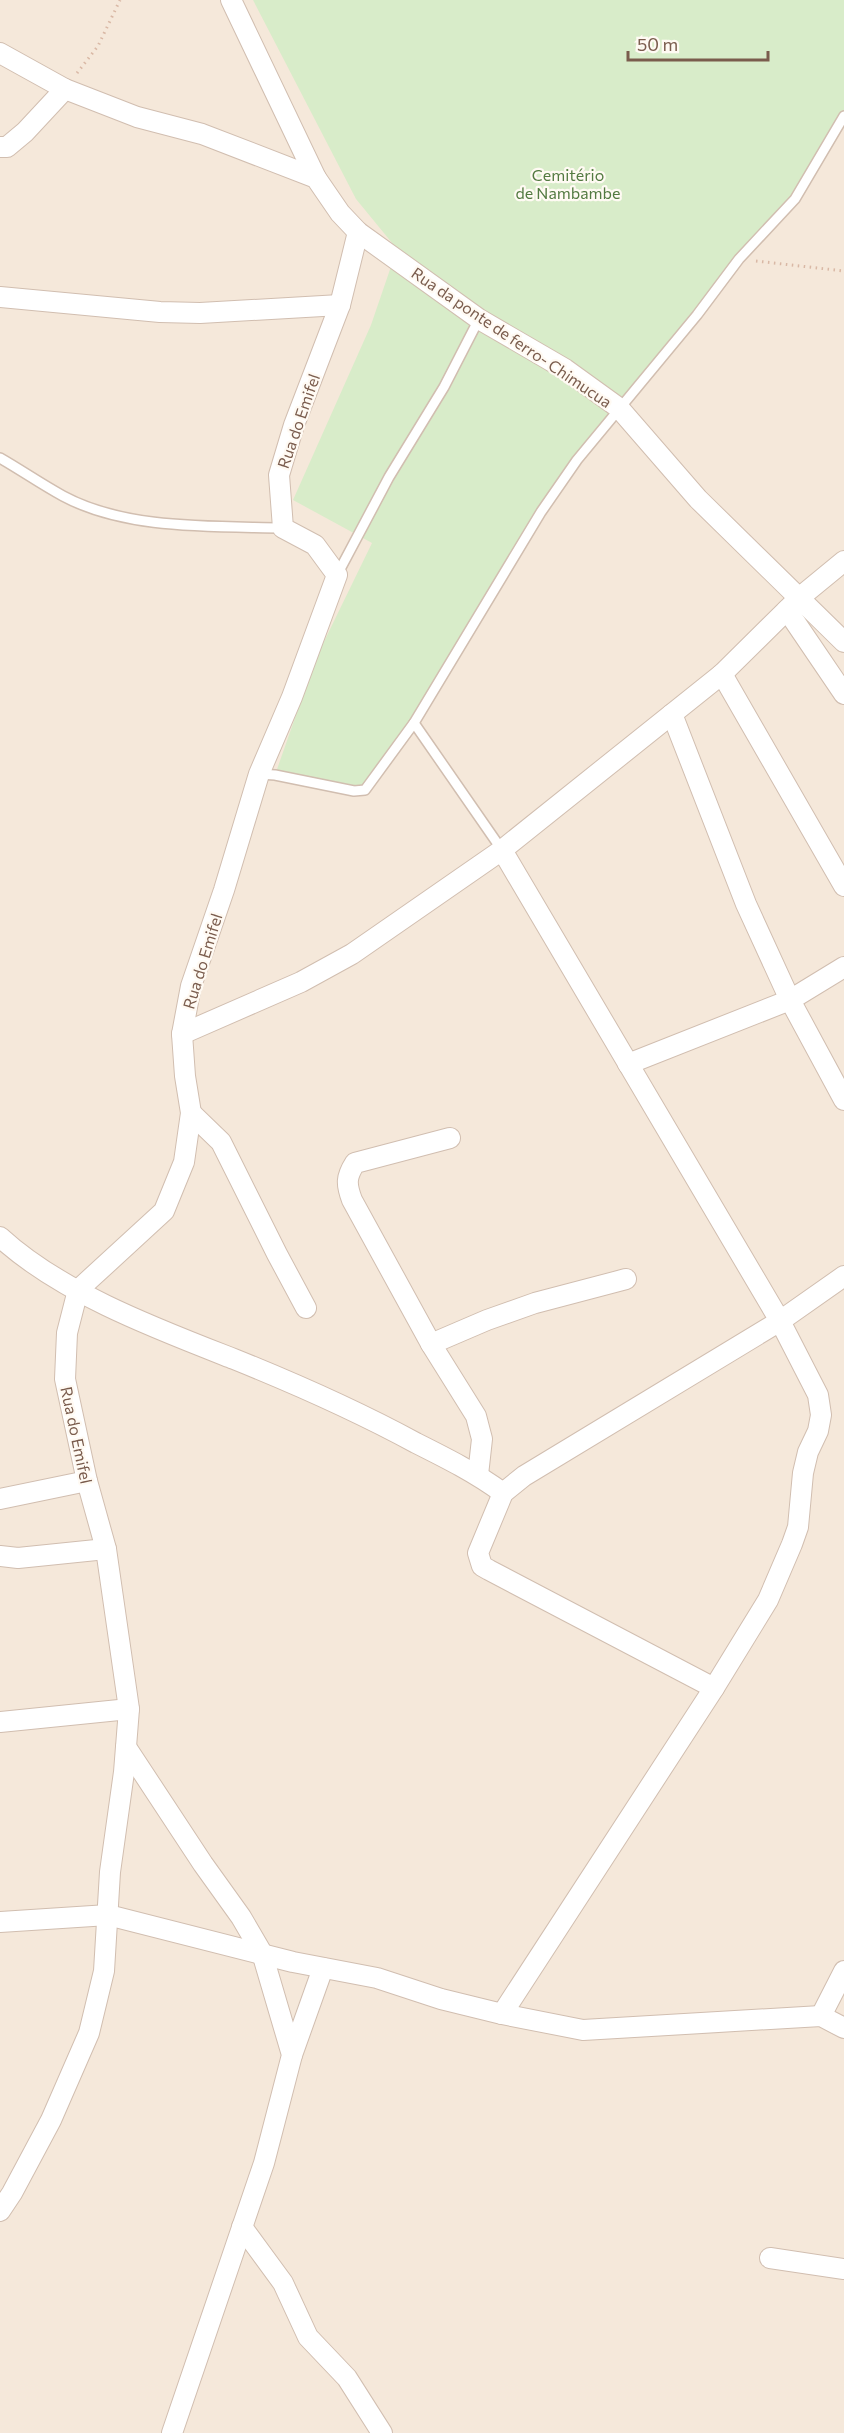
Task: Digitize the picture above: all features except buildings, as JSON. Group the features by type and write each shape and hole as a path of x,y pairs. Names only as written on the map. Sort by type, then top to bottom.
{"street":[{"name":"Rua da ponte de ferro- Chimucua","path":"231,0 316,178 340,213 358,232 479,319 565,369 619,408 793,604 844,642"},
{"path":"0,53 65,89 137,117 202,134 316,178"},
{"path":"0,147 7,147 25,132 65,89"},
{"name":"Rua do Emifel","path":"283,528 279,475 294,425 340,305 358,232"},
{"path":"0,297 200,314 340,305"},
{"path":"283,528 315,545 337,575"},
{"path":"182,1034 301,982 352,954 502,850 722,674 793,604 844,561"},
{"name":"Rua do Emifel","path":"0,2211 51,2120 89,2033 104,1971 110,1872 129,1709 106,1549 87,1481 65,1379 67,1333 78,1290 164,1210 184,1162 191,1113 182,1034 191,986 224,890 259,774 292,697 337,575"},
{"path":"793,604 844,694"},
{"path":"722,674 844,886"},
{"path":"672,714 746,904 790,1000 844,1100"},
{"path":"502,850 780,1321 818,1395 821,1414 818,1431 808,1452 802,1473 798,1527 768,1600 714,1688 502,2014"},
{"path":"628,1064 790,1000 844,967"},
{"path":"191,1113 221,1142 306,1308"},
{"path":"450,1138 355,1163 347,1175 347,1188 432,1344 476,1416 483,1438 478,1475"},
{"path":"0,1237 20,1255 78,1290 170,1335 356,1411 478,1475 503,1493"},
{"path":"0,1261 20,1255"},
{"path":"714,1688 482,1566 478,1553 503,1493 524,1476 780,1321 844,1276"},
{"path":"432,1344 487,1320 535,1303 626,1279"},
{"path":"0,1500 87,1481"},
{"path":"0,1556 18,1558 106,1549"},
{"path":"0,1722 129,1709"},
{"path":"126,1747 202,1864 241,1917 262,1953 292,2055"},
{"path":"0,1922 108,1915 323,1968 377,1978 441,1999 502,2014 583,2030 821,2016 844,2028"},
{"path":"172,2433 264,2163 292,2055 323,1968"},
{"path":"821,2016 844,1971"},
{"path":"242,2227 283,2283 308,2337 347,2378 382,2433"},
{"path":"770,2258 844,2270"}],"lane":[{"path":"259,774 275,775 354,791 365,790 414,723 541,512 577,460 697,315 739,259 795,199 844,116"},
{"path":"337,575 389,477 444,387 479,319"},
{"path":"0,458 64,496 101,511 171,525 283,528"},
{"path":"414,723 502,850"}],"path":[{"path":"65,89 98,45 120,0"},
{"path":"739,259 844,271"}],"shaded area":[{"path":"0,0 844,0 844,2433 0,2433"}],"green space":[{"name":"Cemitério de Nambambe","path":"253,0 844,0 844,116 795,199 577,460 414,723 365,790 275,775 316,658 372,543 293,500 371,325 397,249 356,199"}]}
